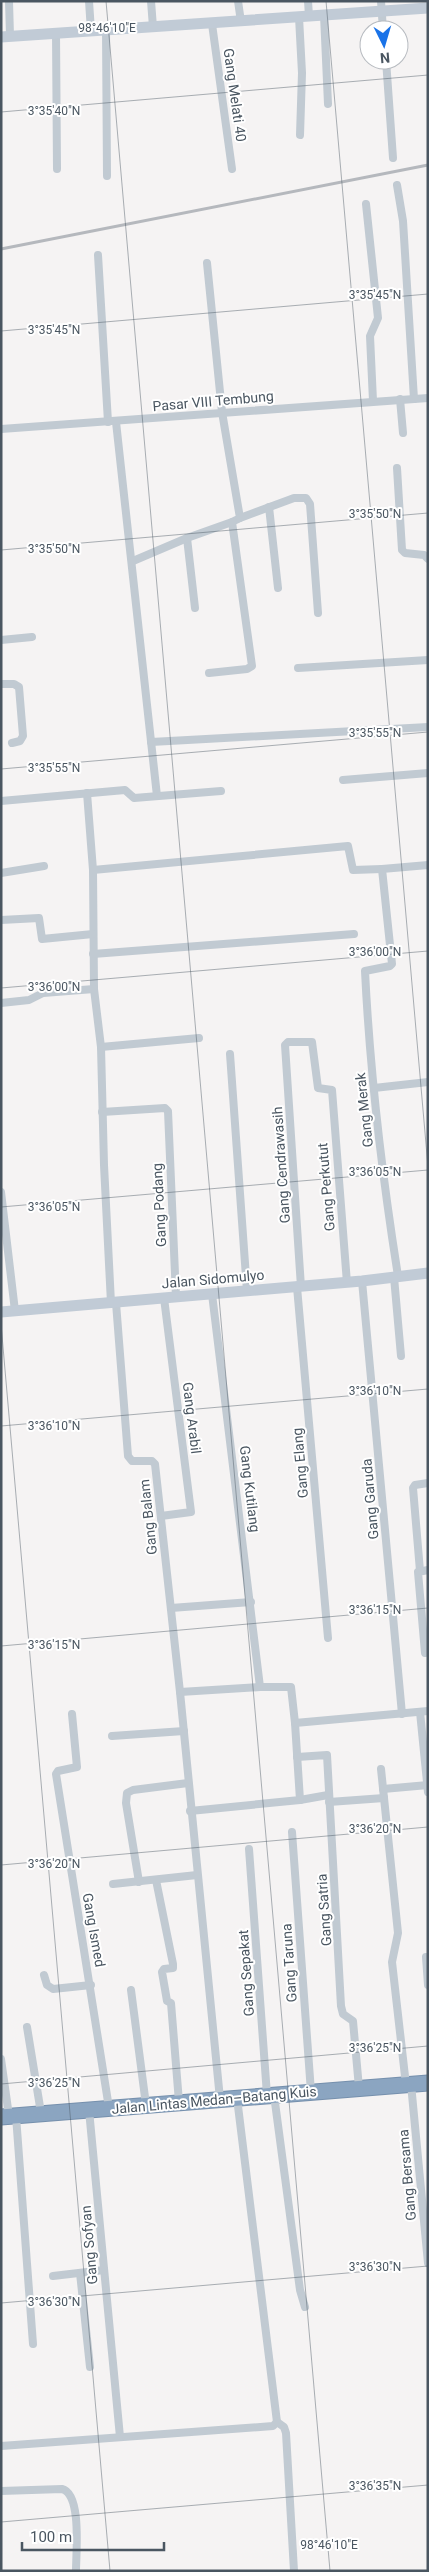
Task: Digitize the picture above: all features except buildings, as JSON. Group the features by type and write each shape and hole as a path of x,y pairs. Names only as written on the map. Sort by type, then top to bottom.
{"highway":[{"name":"Jalan Lintas Medan–Batang Kuis","path":"9,2116 428,2083"}],"street":[{"path":"9,1 6,36 241,22 324,15 381,6 428,8"},
{"path":"89,1 91,31"},
{"path":"151,1 153,27"},
{"path":"238,1 241,22"},
{"path":"300,135 304,16 308,1"},
{"path":"381,6 382,20"},
{"path":"324,15 328,104"},
{"name":"Gang Melati 40","path":"212,24 232,169"},
{"path":"106,30 107,176"},
{"path":"56,34 57,170"},
{"path":"387,70 393,158"},
{"path":"397,185 403,220 414,399"},
{"path":"366,204 378,318 370,336 373,401"},
{"path":"98,255 112,422 133,561 157,796"},
{"path":"207,263 222,412 252,666 247,669 209,673"},
{"name":"Pasar VIII Tembung","path":"1,429 428,398"},
{"path":"400,399 403,433"},
{"path":"397,468 402,550 405,553 424,554 428,559"},
{"path":"133,561 268,507 294,498 306,498 310,504 318,613"},
{"path":"268,507 278,588"},
{"path":"187,538 195,608"},
{"path":"1,640 32,637"},
{"path":"298,668 428,660"},
{"path":"1,684 14,684 19,687 23,736 20,741 12,743"},
{"path":"150,742 428,727"},
{"path":"343,780 428,774"},
{"path":"1,801 125,790 134,798 221,791"},
{"path":"87,793 93,870 94,989 101,1046 102,1112 113,1303"},
{"path":"93,870 348,846 353,870 428,865"},
{"path":"1,873 44,866"},
{"name":"Gang Merak","path":"382,869 392,964 365,971 384,1188 396,1277 401,1356"},
{"path":"1,920 39,918 42,939 93,934"},
{"path":"93,954 354,934"},
{"path":"1,1003 29,1000 43,993 94,989"},
{"path":"101,1046 198,1038"},
{"name":"Gang Perkutut","path":"286,1043 312,1042 318,1088 332,1090 347,1283"},
{"name":"Gang Cendrawasih","path":"286,1043 299,1287"},
{"path":"230,1054 247,1291"},
{"path":"374,1088 428,1082"},
{"name":"Gang Podang","path":"102,1112 165,1108 168,1111 170,1298"},
{"path":"1,1192 15,1311"},
{"name":"Jalan Sidomulyo","path":"1,1312 362,1282 428,1273"},
{"name":"Gang Garuda","path":"362,1282 402,1714"},
{"name":"Gang Elang","path":"299,1287 328,1638"},
{"name":"Gang Kutilang","path":"212,1294 260,1687"},
{"name":"Gang Arabil","path":"161,1516 191,1512 170,1298"},
{"name":"Gang Balam","path":"113,1303 128,1456 132,1461 154,1461 180,1692 190,1811 220,2099"},
{"path":"425,1653 424,1570 412,1488 415,1485 428,1482"},
{"path":"171,1608 251,1602"},
{"path":"180,1692 260,1687 292,1688 300,1800"},
{"path":"294,1723 424,1712 428,1792"},
{"name":"Gang Ismed","path":"72,1714 77,1767 58,1771 56,1774 109,2108"},
{"path":"112,1736 184,1731"},
{"name":"Gang Satria","path":"297,1757 327,1755 328,1799 338,1922 342,2006 343,2014 353,2021 359,2088"},
{"name":"Gang Bersama","path":"381,1769 398,1933 392,1962 428,2263"},
{"path":"139,1882 126,1803 127,1793 132,1790 188,1783"},
{"path":"383,1788 427,1785"},
{"path":"190,1811 300,1800 384,1798"},
{"name":"Gang Taruna","path":"292,1832 311,2092"},
{"name":"Gang Sepakat","path":"249,1849 270,2095 300,2290 305,2307"},
{"path":"113,1884 197,1875"},
{"path":"156,1880 173,1964 173,1968 162,1972 165,1995 167,2001 171,2003 179,2102"},
{"path":"426,1957 428,1985"},
{"path":"44,1975 47,1986 53,1989 91,1985"},
{"path":"131,1990 146,2105"},
{"path":"27,2027 41,2114"},
{"path":"1,2059 9,2116 33,2344"},
{"path":"237,2098 277,2422 284,2427 286,2433 294,2571"},
{"name":"Gang Sofyan","path":"88,2110 120,2437"},
{"path":"52,2276 104,2270"},
{"path":"80,2273 90,2366"},
{"path":"1,2446 274,2426 277,2422"},
{"path":"1,2491 62,2489 70,2494 73,2499 76,2531 76,2571"}],"railway":[{"path":"1,249 428,165"}]}
